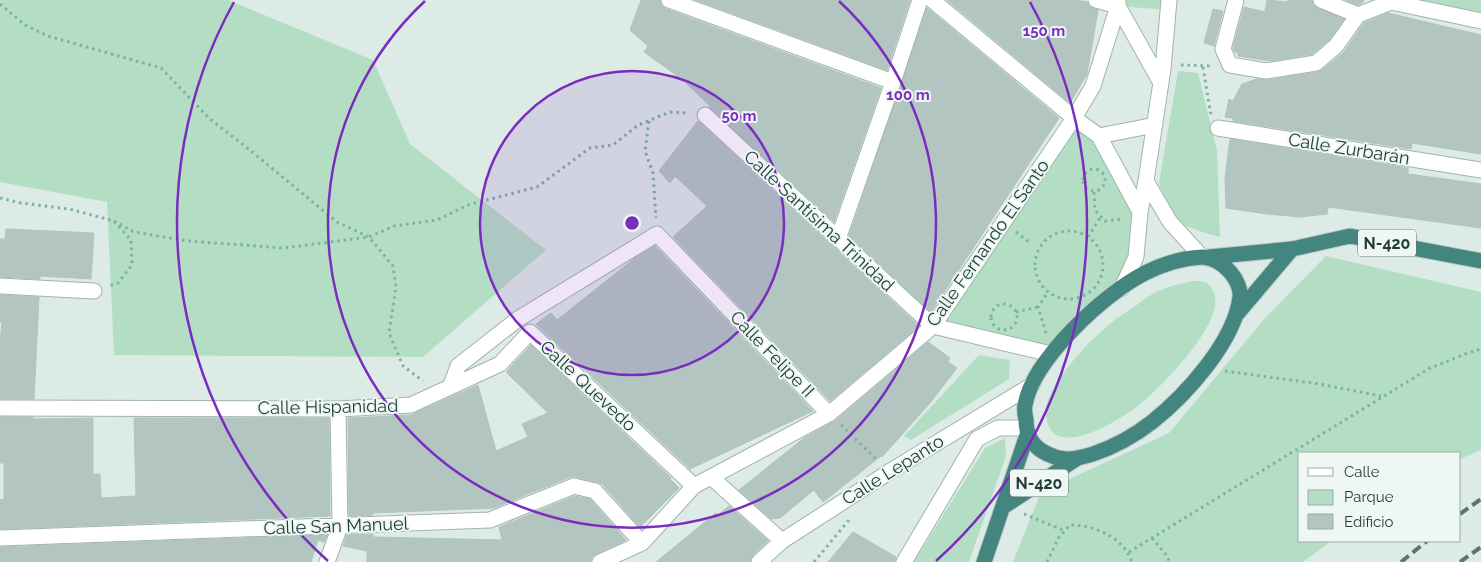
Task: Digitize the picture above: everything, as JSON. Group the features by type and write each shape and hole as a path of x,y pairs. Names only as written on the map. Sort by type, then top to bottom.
{"highway":[{"name":"N-420","path":"1205,257 1292,249 1350,236 1481,261"},
{"path":"1235,316 1292,249"},
{"path":"1205,257 1222,263 1236,279 1240,295 1235,316 1221,345 1178,399 1152,422 1124,441 1076,460 1058,459 1034,446 1027,430 1025,405 1040,369 1074,327 1100,304 1143,274 1164,264 1187,258 1205,257"},
{"name":"N-420","path":"984,562 1027,430"},
{"name":"N-420","path":"1003,507 1076,460"}],"street":[{"path":"669,0 894,82"},
{"path":"838,239 894,82 920,0"},
{"path":"932,0 1074,118 1099,136 1140,212"},
{"path":"1096,0 1118,3 1161,83"},
{"path":"1122,288 1136,257 1140,212 1164,64 1169,0"},
{"path":"1236,0 1223,49 1230,65 1266,71 1316,63 1336,46 1358,15 1392,1 1481,21"},
{"path":"1321,0 1358,15"},
{"name":"Calle Fernando El Santo","path":"600,562 642,543 694,486 829,414 933,326 1074,118 1093,86 1118,3"},
{"name":"Calle Santísima Trinidad","path":"705,115 933,326"},
{"path":"1099,136 1155,125"},
{"name":"Calle Zurbarán","path":"1218,128 1481,170"},
{"path":"1146,181 1170,222 1205,257"},
{"path":"444,388 458,366 518,320 657,234"},
{"name":"Calle Felipe II","path":"657,234 829,414"},
{"path":"0,286 94,291"},
{"path":"933,326 1051,354"},
{"name":"Calle Quevedo","path":"444,388 500,364 530,332 694,486"},
{"name":"Calle Lepanto","path":"759,562 782,541 889,472 1032,385"},
{"name":"Calle Hispanidad","path":"0,408 338,409 410,405 444,388"},
{"path":"327,562 340,526 338,409"},
{"path":"904,562 977,439 998,428 1027,430"},
{"path":"711,477 782,541"},
{"name":"Calle San Manuel","path":"0,538 490,520 574,486 595,491 642,543"}],"path":[{"path":"0,4 25,25 48,36 161,68 210,119 337,222 368,236 393,266 396,287 389,333 403,366 444,388"},
{"path":"1164,64 1203,67 1210,110 1218,128"},
{"path":"0,198 22,203 70,209 114,221 134,232 188,241 283,248 368,236 394,226 437,220 468,205 537,187 590,148 613,145 638,125 649,120 670,112 705,115"},
{"path":"649,120 646,150 653,173 657,234"},
{"path":"1096,169 1103,172 1106,183 1101,189 1094,192 1086,189 1083,178 1084,174 1096,169"},
{"path":"1094,192 1096,210 1105,221 1123,219 1140,212"},
{"path":"1088,236 1100,216"},
{"path":"94,291 118,283 132,265 131,240 114,221"},
{"path":"1065,231 1077,232 1088,236 1096,244 1101,254 1103,265 1102,276 1097,286 1079,298 1068,300 1057,298 1048,292 1040,284 1035,273 1034,262 1038,250 1044,241 1054,234 1065,231"},
{"path":"1016,312 1038,306 1048,292"},
{"path":"1007,304 1014,308 1016,312 1017,320 1008,329 999,329 993,323 992,311 998,305 1007,304"},
{"path":"1038,306 1051,354"},
{"path":"1129,552 1430,368 1481,349"},
{"path":"1225,372 1319,384 1382,396"},
{"path":"829,414 889,472"},
{"path":"1038,519 1065,531"},
{"path":"1048,562 1059,537 1070,525 1094,529 1116,540 1129,552 1132,562"},
{"path":"1152,538 1168,557 1169,562"}],"green space":[{"path":"0,0 228,0 373,60 410,144 546,250 423,357 114,355 107,202 0,182"},
{"path":"1118,0 1169,0 1168,10 1118,6"},
{"path":"1392,0 1481,0 1481,21"},
{"path":"1178,71 1198,73 1217,150 1220,237 1183,225 1165,201 1159,183"},
{"path":"1074,118 1099,136 1140,212 1122,288 1051,354 933,326"},
{"path":"1326,256 1481,292 1481,450 1461,459 1461,452 1298,452 1298,542 1330,542 1303,562 1013,562 1041,492 1169,433 1266,317"},
{"path":"1193,281 1207,283 1212,288 1215,296 1215,308 1200,339 1175,371 1139,405 1107,425 1079,436 1067,438 1056,435 1049,427 1046,418 1046,408 1055,385 1073,361 1112,322 1148,297 1167,288"},
{"path":"979,355 1010,360 1009,379 911,440 904,436"},
{"path":"1005,438 1006,456 969,562 914,562 985,448"}],"building":[{"path":"641,0 660,0 662,6 666,9 881,88 834,222 709,107 683,80 644,52 648,46 630,30"},
{"path":"696,0 910,0 887,70"},
{"path":"947,0 1075,0 1087,2 1090,7 1098,10 1087,74 1070,103"},
{"path":"1267,0 1287,2 1288,0 1312,0 1313,5 1317,8 1344,19 1329,40 1312,54 1271,61 1238,56 1238,53 1233,48 1244,7 1265,12"},
{"path":"1346,0 1364,0 1358,5"},
{"path":"927,8 1059,118 931,312 849,236"},
{"path":"1213,9 1223,11 1214,46 1204,43"},
{"path":"1388,13 1481,35 1481,154 1412,143 1411,149 1233,121 1233,118 1225,117 1229,99 1233,101 1242,84 1257,79 1267,80 1322,70 1344,52 1364,23"},
{"path":"698,121 919,326 830,401 673,237 707,206 675,176 670,183 659,171"},
{"path":"1230,139 1408,168 1408,174 1481,184 1481,228 1328,207 1327,214 1300,217 1226,208 1225,178"},
{"path":"6,229 94,233 91,279 40,276 40,279 0,277 0,239 5,239"},
{"path":"655,246 813,411 690,469 536,324 551,313 557,320 635,258"},
{"path":"0,295 39,297 34,399 0,399 2,322 0,322"},
{"path":"928,342 950,358 948,362 957,368 930,403 882,457 823,502 814,490 780,518 771,519 739,490 804,438 835,421"},
{"path":"531,345 671,478 679,488 640,527 602,484 576,477 570,477 494,508 373,513 373,515 349,516 348,418 411,415 478,385 496,451 528,437 522,424 548,413 506,372"},
{"path":"0,417 33,417 33,419 93,418 93,474 100,474 101,498 136,496 134,418 329,418 330,516 0,529 0,500 4,499 4,463 0,463"},
{"path":"575,496 590,499 626,540 596,554 592,557 591,562 367,562 367,551 343,546 347,535 373,534 373,537 502,540 499,527"},
{"path":"729,506 768,541 753,555 750,562 656,562 716,513 718,515"},
{"path":"853,532 896,557 895,562 828,562"},
{"path":"327,535 324,542 318,540 311,562 0,562 0,547"}],"railway":[{"path":"1461,513 1481,499"},
{"path":"1401,562 1426,542"},
{"path":"1460,562 1481,547"}]}
